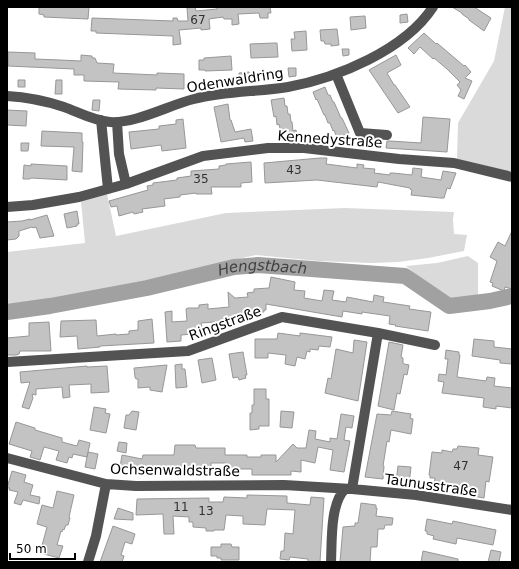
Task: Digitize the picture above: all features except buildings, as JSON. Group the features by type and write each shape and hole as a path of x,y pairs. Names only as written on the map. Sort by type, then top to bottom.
{"street":[{"name":"Odenwaldring","path":"7,96 62,106 101,120 117,122 132,119 194,99 233,92 286,87 336,74 368,59 405,38 423,21 433,7"},
{"path":"336,74 360,133 387,135"},
{"path":"101,120 108,189"},
{"path":"117,122 120,154 126,184"},
{"name":"Kennedystraße","path":"7,207 54,202 79,197 126,184 203,156 245,150 283,147 454,163 512,177"},
{"name":"Ringstraße","path":"7,362 188,351 282,317 378,333 435,345"},
{"path":"330,562 334,512 339,496 348,489 378,333"},
{"name":"Ochsenwaldstraße","path":"7,458 106,484 136,486 284,486 348,489"},
{"path":"88,562 96,536 106,484"},
{"name":"Taunusstraße","path":"348,489 416,495 512,510"}],"shaded area":[{"path":"505,7 512,7 512,172 457,159 458,123 494,61"},
{"path":"107,194 116,236 226,213 345,208 454,212 454,234 467,235 464,251 398,262 371,263 318,261 256,255 228,261 181,275 95,291 100,301 7,316 7,252 85,243 81,201"},
{"path":"468,256 478,263 478,296 449,300 406,266 437,263"}],"waterway":[{"name":"Hengstbach","path":"7,312 50,306 147,288 234,267 258,265 405,276 449,306 490,301 512,296"}]}
